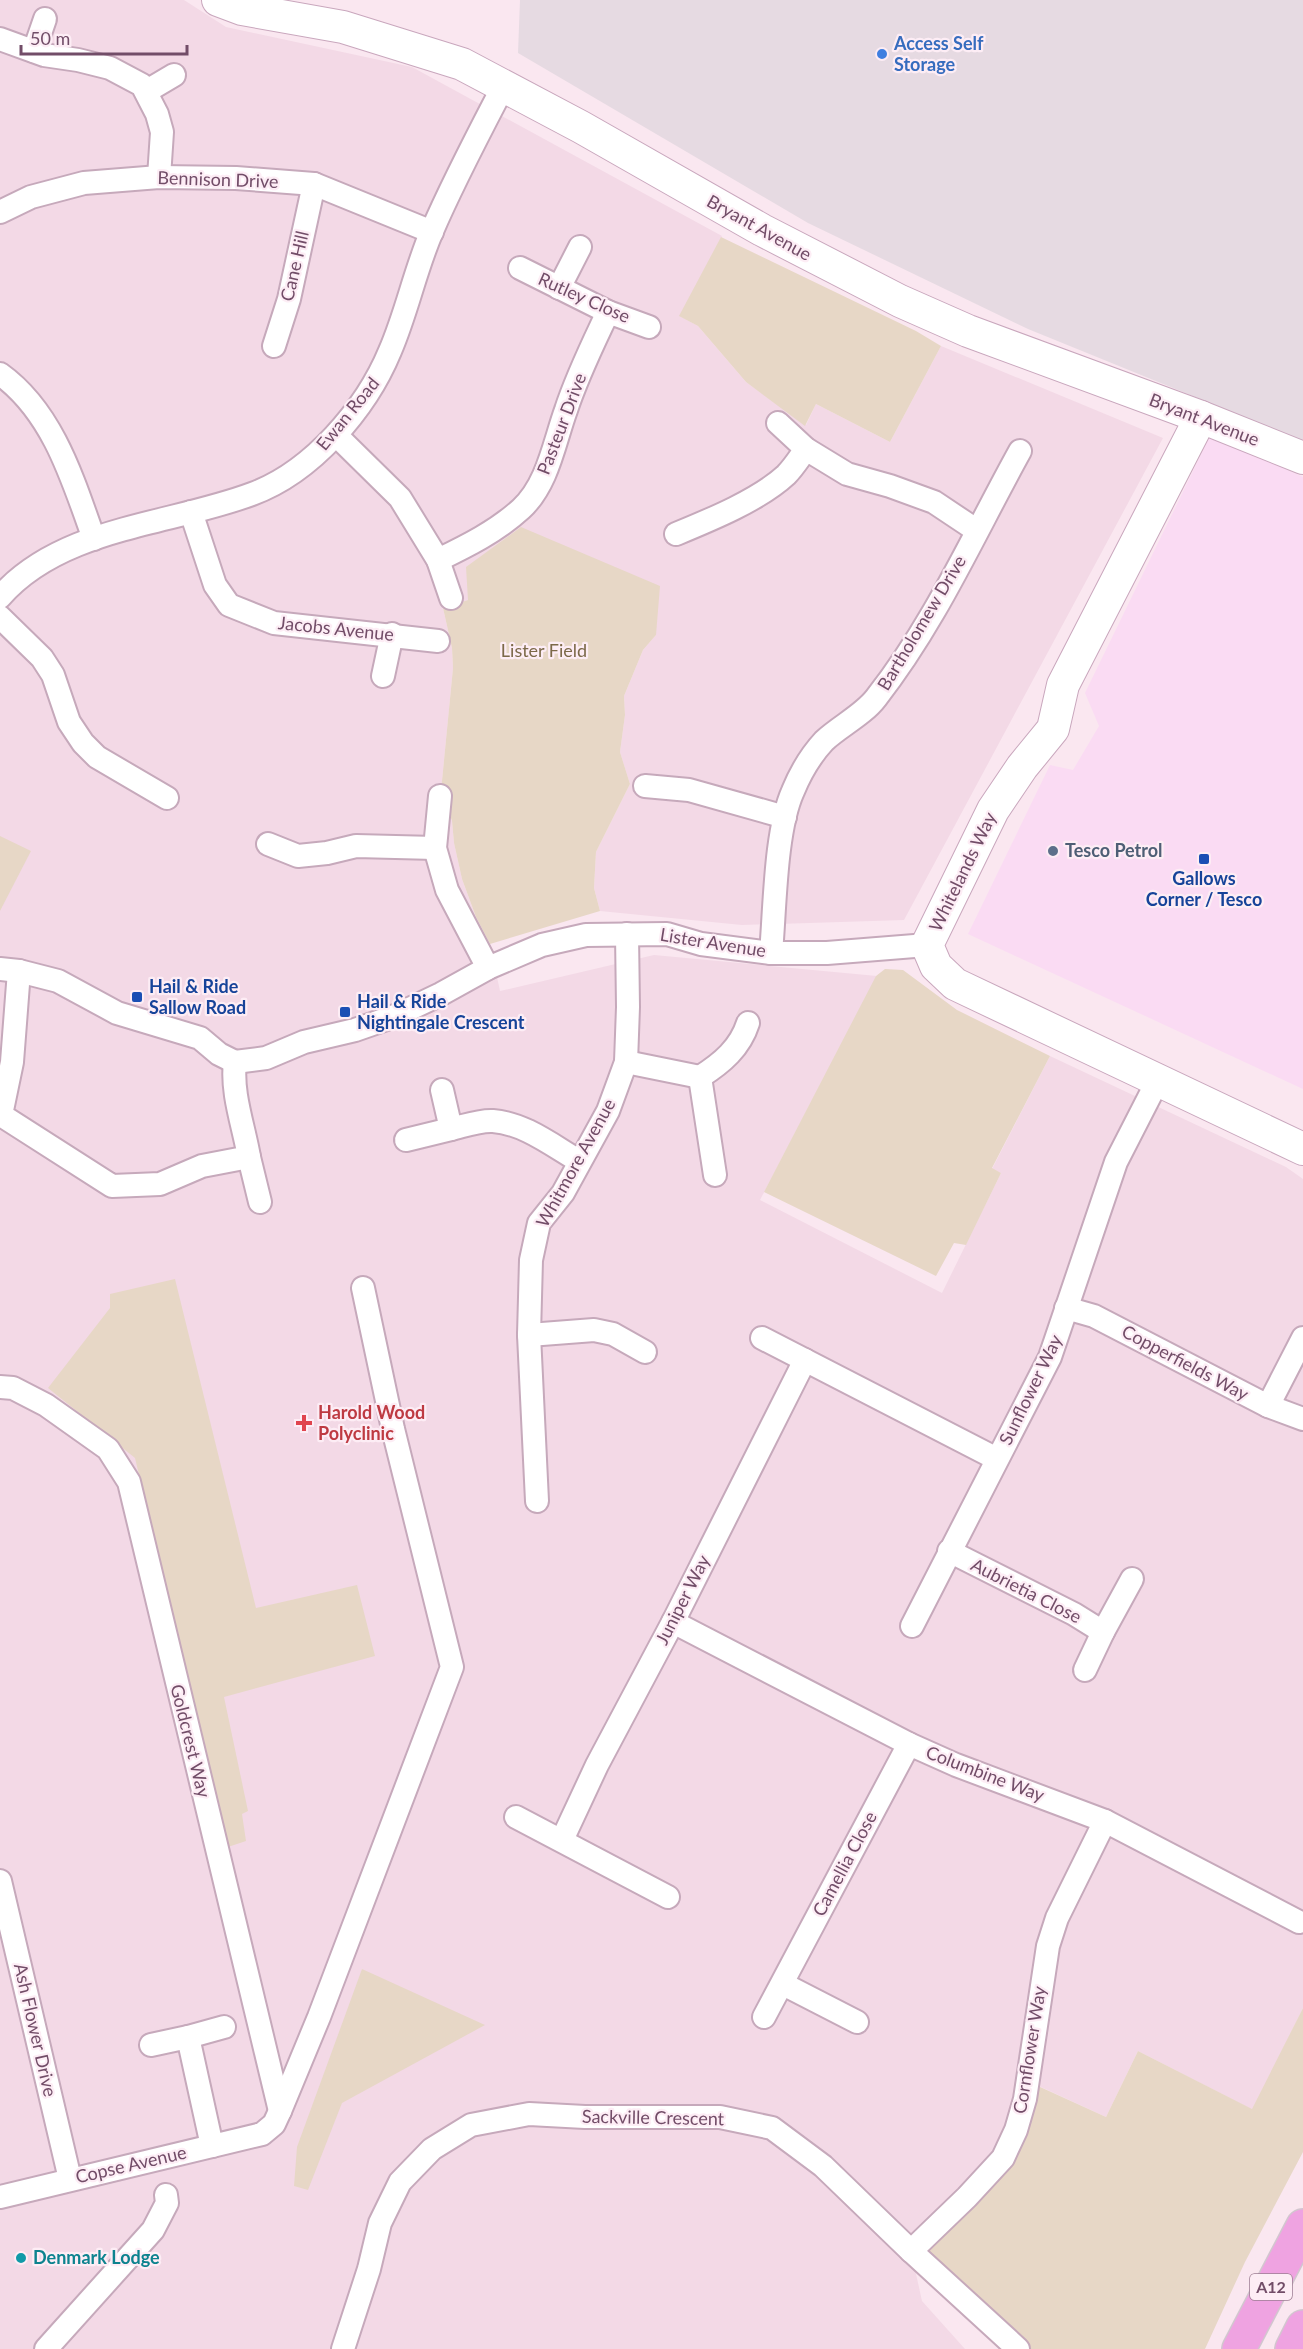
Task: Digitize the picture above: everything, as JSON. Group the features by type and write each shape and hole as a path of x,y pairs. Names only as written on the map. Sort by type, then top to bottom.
{"highway":[{"name":"A12","path":"1239,2349 1303,2226"},
{"path":"1292,2349 1303,2327"}],"street":[{"name":"Bryant Avenue","path":"218,0 242,9 343,27 462,64 504,85 762,230 900,302 1023,352 1201,417 1303,458"},
{"path":"34,51 45,19"},
{"path":"0,39 34,51 110,68 131,77 142,85 157,114 162,132 159,177"},
{"path":"147,91 174,75"},
{"name":"Ewan Road","path":"0,597 15,580 70,549 160,518 191,512 253,494 321,451 377,381 391,350 432,232 504,85"},
{"name":"Bennison Drive","path":"0,213 32,197 76,184 120,178 236,178 314,184 432,232"},
{"name":"Cane Hill","path":"274,346 289,299 314,184"},
{"path":"559,288 580,247"},
{"name":"Rutley Close","path":"520,268 608,312 649,327"},
{"name":"Pasteur Drive","path":"438,560 478,540 522,509 539,485 553,454 566,409 608,312"},
{"path":"0,374 27,399 44,421 78,494 94,539"},
{"name":"Whitelands Way","path":"1201,417 1063,685 1053,729 1022,767 993,810 927,945 936,966 955,984 1303,1149"},
{"path":"778,423 806,449 847,474 934,502 976,530"},
{"path":"336,435 400,498 438,560 451,598"},
{"path":"676,534 717,518 764,490 786,475 806,449"},
{"name":"Bartholomew Drive","path":"771,953 785,817 792,792 824,742 875,700 914,643 954,575 1020,451"},
{"name":"Jacobs Avenue","path":"191,512 215,585 229,605 274,623 392,634 438,641"},
{"path":"0,617 42,658 53,675 69,722 82,743 97,757 167,798"},
{"path":"383,676 392,634"},
{"path":"645,786 689,790 785,817"},
{"path":"440,796 435,848 447,890 488,968"},
{"path":"268,844 298,856 327,853 356,846 435,848"},
{"name":"Whitmore Avenue","path":"537,1501 529,1335 531,1260 539,1223 563,1192 608,1112 626,1062 627,934"},
{"name":"Lister Avenue","path":"235,1062 266,1058 304,1042 355,1030 395,1016 488,968 542,945 586,935 667,934 701,944 771,953 827,953 927,945"},
{"path":"249,1157 202,1166 160,1184 112,1186 0,1115 12,1062 10,970 58,981 117,1013 200,1038 219,1054 235,1062 236,1091 260,1202"},
{"path":"626,1062 700,1077 718,1065 735,1048 743,1038 748,1023"},
{"path":"700,1077 715,1175"},
{"name":"Sunflower Way","path":"912,1626 1050,1357 1116,1162 1158,1080"},
{"path":"442,1090 451,1129"},
{"path":"406,1140 492,1120 512,1124 579,1161"},
{"path":"280,2111 324,2006 452,1667 393,1429 363,1288"},
{"name":"Copperfields Way","path":"1066,1308 1094,1316 1268,1406 1303,1419"},
{"path":"529,1335 594,1330 612,1334 645,1352"},
{"path":"762,1338 997,1459"},
{"path":"1268,1406 1303,1338"},
{"name":"Juniper Way","path":"562,1840 607,1745 673,1622 805,1360"},
{"name":"Goldcrest Way","path":"0,1387 13,1388 46,1406 108,1449 129,1482 280,2111"},
{"name":"Aubrietia Close","path":"949,1551 1074,1614 1103,1632"},
{"path":"1085,1670 1132,1579"},
{"name":"Columbine Way","path":"673,1622 909,1744 957,1765 1105,1821 1299,1922"},
{"name":"Camellia Close","path":"764,2018 909,1744"},
{"path":"516,1817 668,1896"},
{"name":"Cornflower Way","path":"911,2251 967,2197 1003,2158 1016,2130 1025,2099 1048,1946 1057,1918 1105,1821"},
{"name":"Ash Flower Drive","path":"0,1881 70,2179"},
{"path":"783,1984 857,2022"},
{"path":"151,2045 224,2027"},
{"path":"188,2037 212,2146"},
{"name":"Copse Avenue","path":"0,2197 262,2134 274,2124 280,2111"},
{"name":"Sackville Crescent","path":"343,2349 369,2269 380,2223 400,2182 432,2149 471,2125 529,2114 585,2117 720,2117 772,2128 823,2166 1018,2349"},
{"path":"46,2349 153,2230 167,2203 166,2195"}],"shaded area":[{"path":"0,0 184,0 226,27 412,67 722,236 680,316 698,326 746,382 806,425 816,404 890,442 941,346 1163,438 904,920 742,925 600,911 594,888 596,852 630,784 620,752 625,715 624,696 643,650 656,635 468,600 443,608 452,648 453,668 441,791 452,821 462,879 476,917 490,944 500,991 654,955 877,976 760,1200 942,1293 1001,1173 992,1169 1050,1056 1286,1167 1303,1179 1303,2008 1253,2110 1138,2051 1106,2117 1028,2081 1016,2130 911,2251 922,2301 965,2349 0,2349"},
{"path":"520,0 1303,0 1303,441 1028,329 808,223 518,53"},
{"path":"1213,430 1237,447 1303,477 1303,1089 968,934 1050,765 1073,770 1099,726 1085,693"}],"green space":[{"path":"721,237 916,331 941,346 890,442 816,404 805,426 746,382 698,326 679,316"},
{"name":"Lister Field","path":"521,527 660,586 656,635 643,650 624,696 625,715 620,752 630,784 596,852 594,888 600,911 490,944 476,917 462,879 452,821 441,791 453,668 452,648 443,608 468,600 466,567"},
{"path":"0,836 31,851 0,911"},
{"path":"885,969 903,970 957,1010 1050,1056 992,1168 1001,1173 966,1245 954,1243 936,1276 764,1192 876,976"},
{"path":"175,1279 256,1608 357,1585 375,1656 224,1697 248,1811 242,1814 246,1841 228,1847 135,1458 48,1388 110,1308 110,1294"},
{"path":"362,1969 485,2025 342,2103 308,2190 294,2186 297,2147"},
{"path":"1303,2008 1303,2152 1245,2262 1205,2349 1018,2349 911,2251 1003,2158 1027,2081 1106,2117 1138,2051 1252,2109"}],"place":[{"name":"Access Self Storage","path":"882,54"},
{"name":"Tesco Petrol","path":"1053,851"},
{"name":"Gallows Corner / Tesco","path":"1204,859"},
{"name":"Hail & Ride Sallow Road","path":"137,997"},
{"name":"Hail & Ride Nightingale Crescent","path":"345,1012"},
{"name":"Harold Wood Polyclinic","path":"304,1423"},
{"name":"Denmark Lodge","path":"21,2258"}]}
